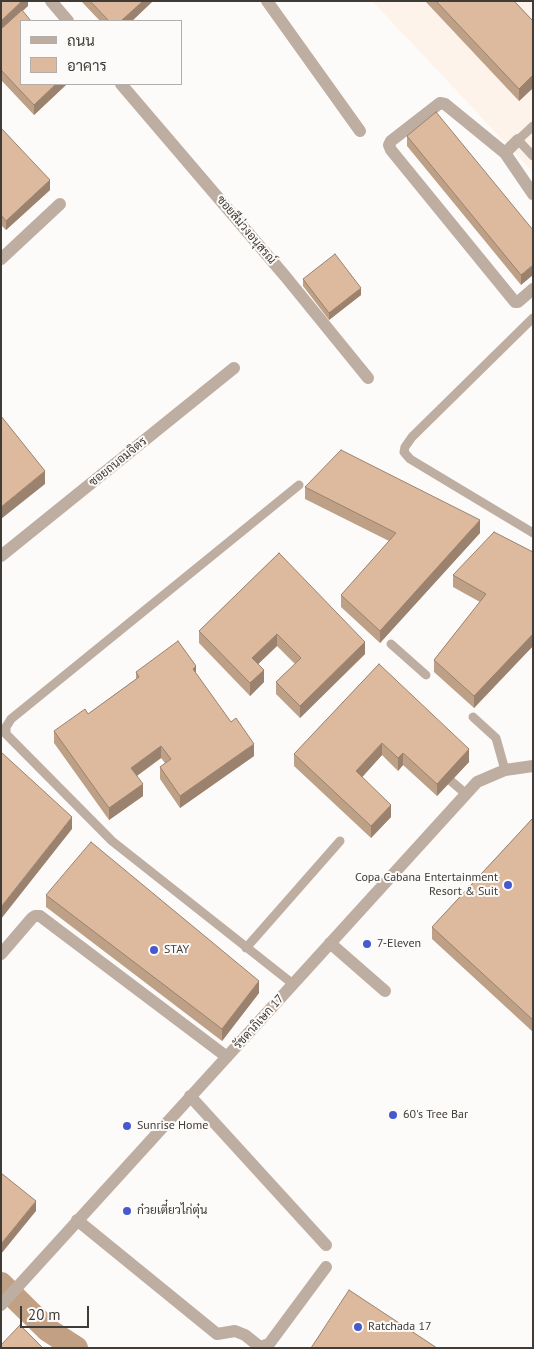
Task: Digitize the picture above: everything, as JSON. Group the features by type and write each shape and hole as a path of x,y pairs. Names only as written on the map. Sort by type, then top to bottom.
{"street":[{"path":"51,1 67,20"},
{"path":"267,1 360,131"},
{"name":"ซอยสีม่วงอนุสรณ์","path":"122,85 285,276 368,378"},
{"path":"533,194 506,153 442,103 391,141 389,145 397,158 515,302 518,302 533,289"},
{"path":"506,153 518,140"},
{"path":"1,259 60,204"},
{"name":"ซอยถนอมจิตร","path":"1,556 234,368"},
{"name":"รัชดาภิเษก 17","path":"1,1305 477,782 505,770 533,766"},
{"path":"1,954 32,918 40,916 227,1057"},
{"path":"330,943 385,991"},
{"path":"190,1096 326,1245"},
{"path":"77,1220 217,1334 235,1331 260,1347 269,1344 326,1267"}],"lane":[{"path":"533,126 518,140 533,156"},
{"path":"533,318 412,437 404,452 410,460 533,533"},
{"path":"293,984 112,841 6,734 6,728 11,719 299,485"},
{"path":"390,644 426,675"},
{"path":"473,717 496,738 505,770"},
{"path":"451,781 466,794"},
{"path":"246,948 340,841"}],"shaded area":[{"path":"372,1 533,1 533,172"}],"building":[{"path":"1,1 22,1 1,21"},
{"path":"90,1 143,1 122,20 108,20"},
{"path":"436,1 514,1 533,21 533,75 519,89"},
{"path":"22,10 30,20 20,20 20,85 55,85 34,105 1,70 1,29"},
{"path":"436,112 533,230 533,265 521,275 407,136"},
{"path":"1,128 50,180 6,221 1,215"},
{"path":"335,254 361,288 329,313 303,279"},
{"path":"1,416 45,471 1,507"},
{"path":"341,450 480,520 380,631 341,595 396,533 305,487"},
{"path":"494,532 533,552 533,634 474,696 434,660 486,594 453,575"},
{"path":"279,553 365,642 300,706 276,682 301,658 277,634 252,658 264,670 250,683 199,631"},
{"path":"178,641 196,666 193,669 231,722 236,718 254,744 180,796 160,767 171,759 161,746 131,768 143,784 109,808 54,731 85,709 88,714 139,677 136,672"},
{"path":"379,664 469,749 437,784 403,753 398,758 382,743 356,771 391,805 371,826 294,754"},
{"path":"1,752 72,817 1,907"},
{"name":"Copa Cabana Entertainment Resort & Suit","path":"533,818 533,1020 432,927"},
{"name":"STAY","path":"91,842 259,981 222,1029 46,895"},
{"path":"1,1173 36,1201 1,1244"},
{"path":"349,1290 437,1348 311,1348"},
{"path":"20,1325 43,1348 1,1348 1,1345"}],"waterway":[{"path":"1,1284 48,1330 76,1348"}],"place":[{"name":"Copa Cabana Entertainment Resort & Suit","path":"508,885"},
{"name":"7-Eleven","path":"367,944"},
{"name":"STAY","path":"154,950"},
{"name":"60's Tree Bar","path":"393,1115"},
{"name":"Sunrise Home","path":"127,1126"},
{"name":"ก๋วยเตี๋ยวไก่ตุ๋น","path":"127,1211"},
{"name":"Ratchada 17","path":"358,1327"}]}
